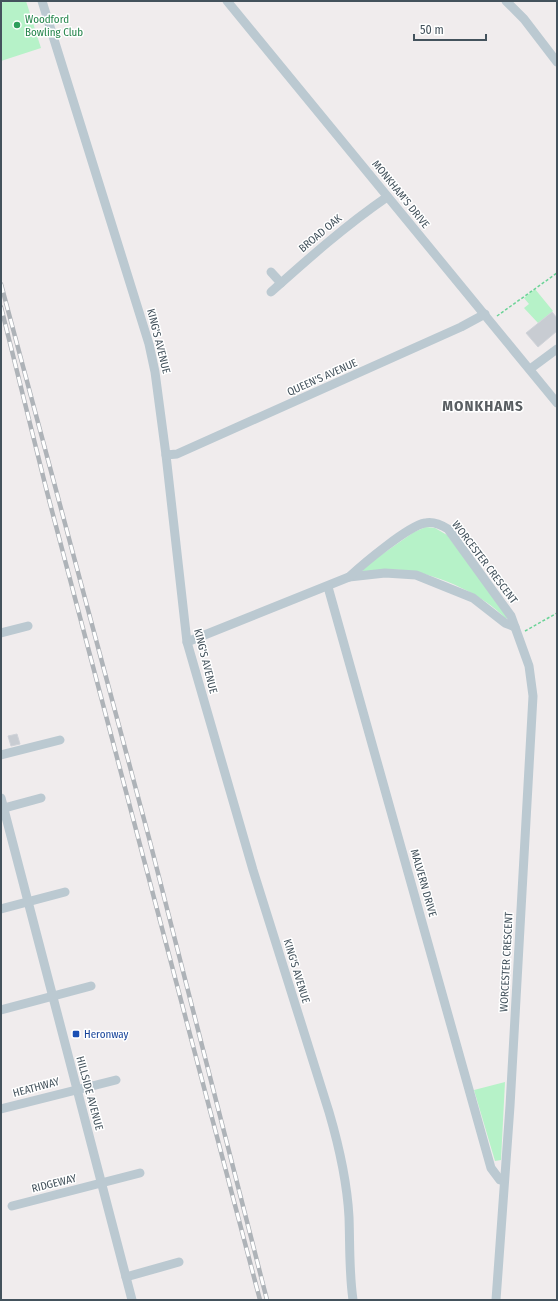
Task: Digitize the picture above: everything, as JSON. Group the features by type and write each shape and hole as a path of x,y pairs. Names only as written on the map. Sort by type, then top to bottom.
{"street":[{"name":"KING'S AVENUE","path":"42,1 149,344 155,372 166,456 187,642 253,870 337,1138 346,1186 353,1300"},
{"name":"MONKHAM'S DRIVE","path":"227,1 557,403"},
{"path":"506,1 524,19 557,62"},
{"name":"BROAD OAK","path":"271,292 351,222 387,197"},
{"path":"271,272 281,283"},
{"name":"QUEEN'S AVENUE","path":"166,456 177,454 461,327 488,318"},
{"path":"530,369 557,349"},
{"name":"WORCESTER CRESCENT","path":"350,577 363,564 412,528 423,523 433,522 441,525 448,529 511,616 529,666 533,696 511,1098 496,1300"},
{"name":"WORCESTER CRESCENT","path":"187,642 350,577 385,573 416,576 473,598 517,631"},
{"name":"MALVERN DRIVE","path":"328,587 491,1168 500,1180 504,1181"},
{"path":"1,633 28,626"},
{"path":"1,755 60,740"},
{"name":"HILLSIDE AVENUE","path":"1,798 2,809 28,902 132,1300"},
{"path":"2,809 41,798"},
{"path":"1,909 65,892"},
{"path":"1,1010 91,986"},
{"path":"77,1089 116,1080"},
{"name":"HEATHWAY","path":"1,1108 77,1089"},
{"name":"RIDGEWAY","path":"12,1206 140,1173"},
{"path":"126,1277 179,1262"}],"path":[{"path":"488,318 557,273"},
{"path":"517,631 557,613"}],"green space":[{"name":"Woodford Bowling Club","path":"6,1 26,1 41,48 1,61 1,3"},
{"path":"535,289 553,311 538,323 524,308 529,304 524,298"},
{"path":"426,527 435,528 447,535 509,617 506,619 486,602 461,588 435,577 404,570 363,571 361,569 414,532"},
{"path":"505,1082 501,1160 495,1161 474,1090"}],"building":[{"path":"552,312 557,318 557,331 538,347 526,333"},
{"path":"17,734 20,744 11,746 8,736"}],"railway":[{"path":"1,284 149,838 267,1300"},
{"path":"1,307 47,492 260,1300"}],"place":[{"name":"Woodford Bowling Club","path":"17,25"},
{"name":"Heronway","path":"76,1034"}],"district":[{"name":"MONKHAMS","path":"483,406"}]}
